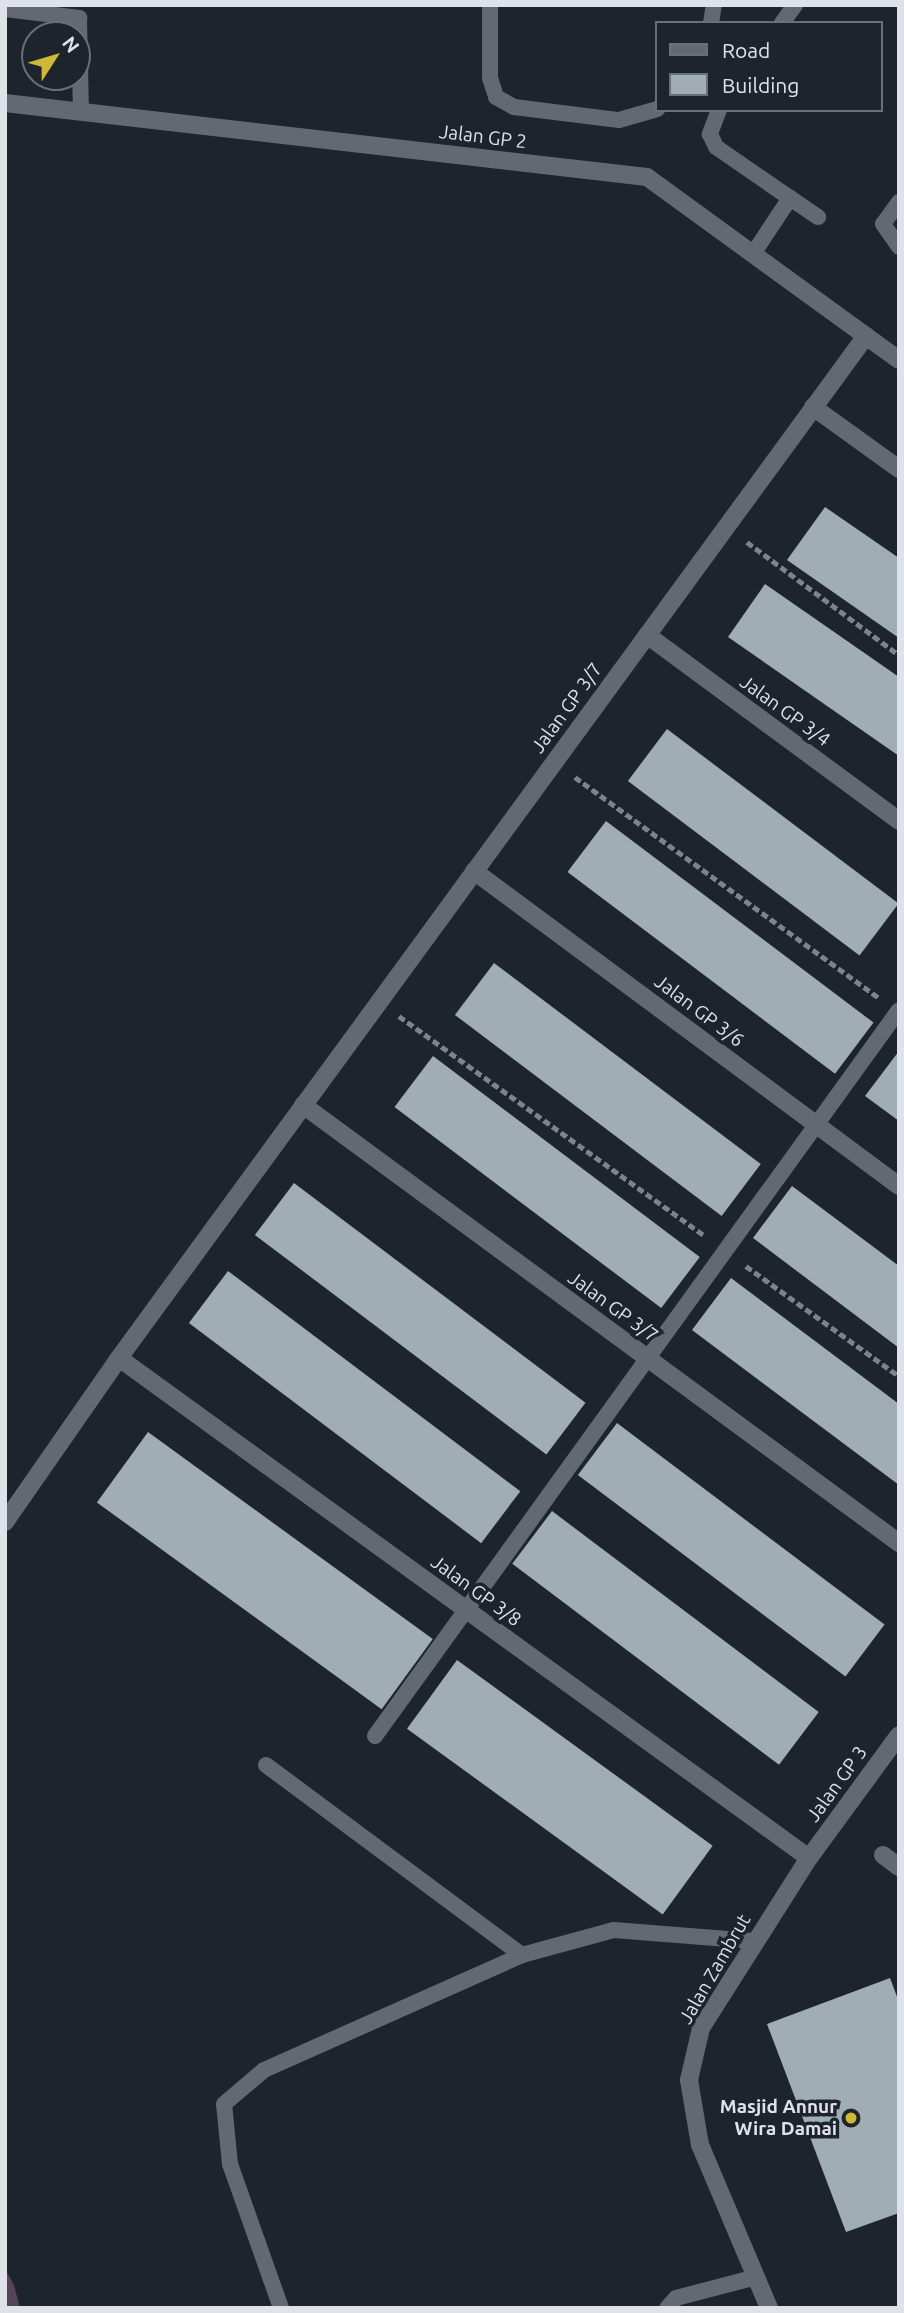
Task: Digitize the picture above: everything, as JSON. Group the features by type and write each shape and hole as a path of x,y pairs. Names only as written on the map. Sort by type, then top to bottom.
{"street":[{"name":"Jalan GP 2","path":"5,103 648,177 899,360"},
{"name":"Jalan GP 3/7","path":"5,1522 119,1358 866,336"},
{"path":"813,407 899,469"},
{"name":"Jalan GP 3/4","path":"647,635 899,821"},
{"name":"Jalan GP 3/6","path":"474,871 899,1186"},
{"name":"Jalan GP 3/7","path":"303,1105 899,1543"},
{"name":"Jalan GP 3/8","path":"119,1358 809,1858"},
{"name":"Jalan GP 3","path":"809,1858 899,1734"},
{"path":"883,1855 899,1867"},
{"name":"Jalan Zambrut","path":"769,2308 753,2278 700,2145 689,2080 701,2028 753,1941 809,1858"}],"lane":[{"path":"490,5 490,78 496,97 514,107 619,120 656,109"},
{"path":"783,21 795,5"},
{"path":"5,9 79,18 81,112"},
{"path":"718,112 710,134 716,147 818,217"},
{"path":"753,254 790,198"},
{"path":"899,202 883,224 899,247"},
{"path":"374,1735 898,1011"},
{"path":"266,1765 522,1955"},
{"path":"281,2308 229,2164 224,2104 264,2070 522,1955 614,1930 753,1941"},
{"path":"667,2308 676,2298 753,2278"}],"path":[{"path":"726,527 899,654"},
{"path":"554,762 898,1011"},
{"path":"378,1002 899,1376"}],"shaded area":[{"path":"5,2269 14,2285 20,2308 5,2308"}],"building":[{"path":"825,507 899,558 899,638 787,560"},
{"path":"765,584 899,677 899,756 728,637"},
{"path":"667,729 899,904 859,955 628,781"},
{"path":"606,821 874,1023 835,1074 567,872"},
{"path":"494,963 761,1164 722,1216 455,1015"},
{"path":"899,1051 899,1121 865,1096"},
{"path":"433,1056 700,1257 661,1308 394,1107"},
{"path":"294,1183 586,1403 546,1455 255,1235"},
{"path":"792,1186 899,1266 899,1348 753,1238"},
{"path":"228,1271 520,1491 481,1543 189,1323"},
{"path":"731,1278 899,1404 899,1485 692,1330"},
{"path":"617,1423 885,1625 845,1677 578,1475"},
{"path":"148,1432 433,1639 382,1709 97,1502"},
{"path":"552,1511 819,1712 779,1765 512,1564"},
{"path":"457,1660 713,1846 663,1915 407,1729"},
{"name":"Masjid Annur Wira Damai","path":"890,1978 899,2002 899,2213 846,2232 767,2024"}],"place":[{"name":"Masjid Annur Wira Damai","path":"851,2118"}]}
